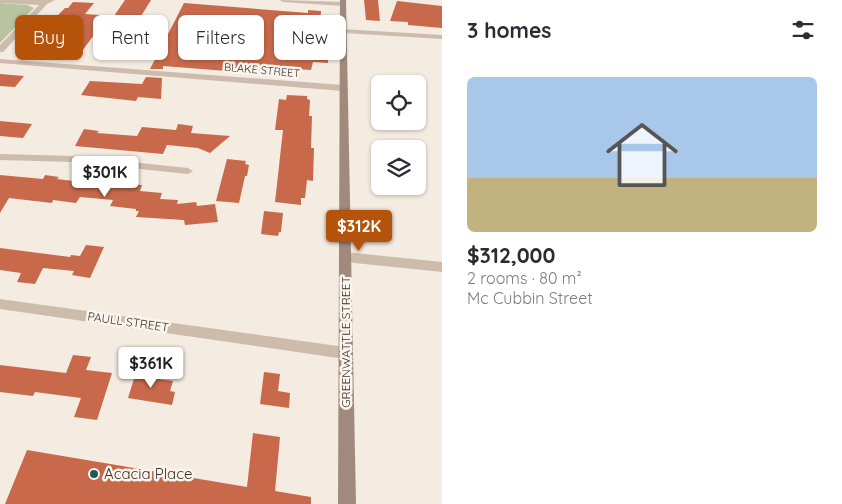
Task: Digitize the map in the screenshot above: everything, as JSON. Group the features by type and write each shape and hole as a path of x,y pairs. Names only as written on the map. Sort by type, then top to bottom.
{"main road":[{"name":"GREENWATTLE STREET","path":"343,2 343,15"},
{"name":"GREENWATTLE STREET","path":"344,60 347,504"}],"street":[{"path":"283,0 343,2"},
{"path":"0,1 48,2"},
{"path":"0,50 48,2"},
{"path":"346,31 442,37"},
{"name":"BLAKE STREET","path":"0,61 344,88"},
{"path":"0,157 73,159 188,171"},
{"path":"345,257 442,267"},
{"name":"PAULL STREET","path":"0,304 345,353"}],"green space":[{"path":"0,3 27,5 34,8 27,15 15,15 15,28 0,43"}],"building":[{"path":"125,0 151,0 142,15 115,15"},
{"path":"364,0 378,0 380,21 366,20"},
{"path":"397,1 442,6 442,28 408,25 408,22 390,21"},
{"path":"73,2 94,3 85,14 100,15 93,15 93,36 83,50 83,15 58,15"},
{"path":"184,3 308,13 308,10 321,11 321,15 274,15 274,60 328,60 328,63 313,62 311,70 279,68 278,75 163,66 163,69 150,69 155,60 168,60 168,34"},
{"path":"0,74 24,76 15,87 0,86"},
{"path":"146,77 162,78 161,99 138,97 136,101 81,95 90,81 142,84"},
{"path":"287,95 307,96 307,99 310,100 309,116 312,116 311,148 314,148 313,181 307,180 305,198 301,198 301,205 275,202 283,130 275,130 279,99 286,100"},
{"path":"0,121 32,124 23,138 0,136"},
{"path":"178,124 193,126 191,133 230,136 210,153 198,148 167,145 163,154 75,146 84,129 99,131 97,133 137,136 142,127 176,130"},
{"path":"227,159 246,161 245,164 249,165 239,203 216,201"},
{"path":"0,175 43,179 45,175 65,180 124,186 125,184 142,185 140,191 162,193 160,199 178,200 177,204 196,202 197,206 215,204 218,222 185,225 184,220 136,217 139,211 136,211 136,209 110,206 113,200 80,197 76,203 53,200 52,203 9,198 0,213"},
{"path":"264,211 283,213 281,232 279,232 278,236 261,234"},
{"path":"86,245 104,247 90,278 72,275 74,271 43,268 35,284 17,282 21,273 0,270 0,248 70,257 71,255 80,256"},
{"path":"73,355 91,357 86,370 112,373 97,420 74,417 81,398 35,392 33,396 0,392 0,365 66,373"},
{"path":"137,369 153,372 151,378 173,381 170,391 175,392 172,405 128,398"},
{"path":"264,372 280,374 278,391 290,393 289,408 260,404"},
{"name":"Acacia Place","path":"253,433 280,437 275,491 311,497 311,504 5,504 27,450 247,487"}],"place":[{"name":"Acacia Place","path":"94,474"}]}
